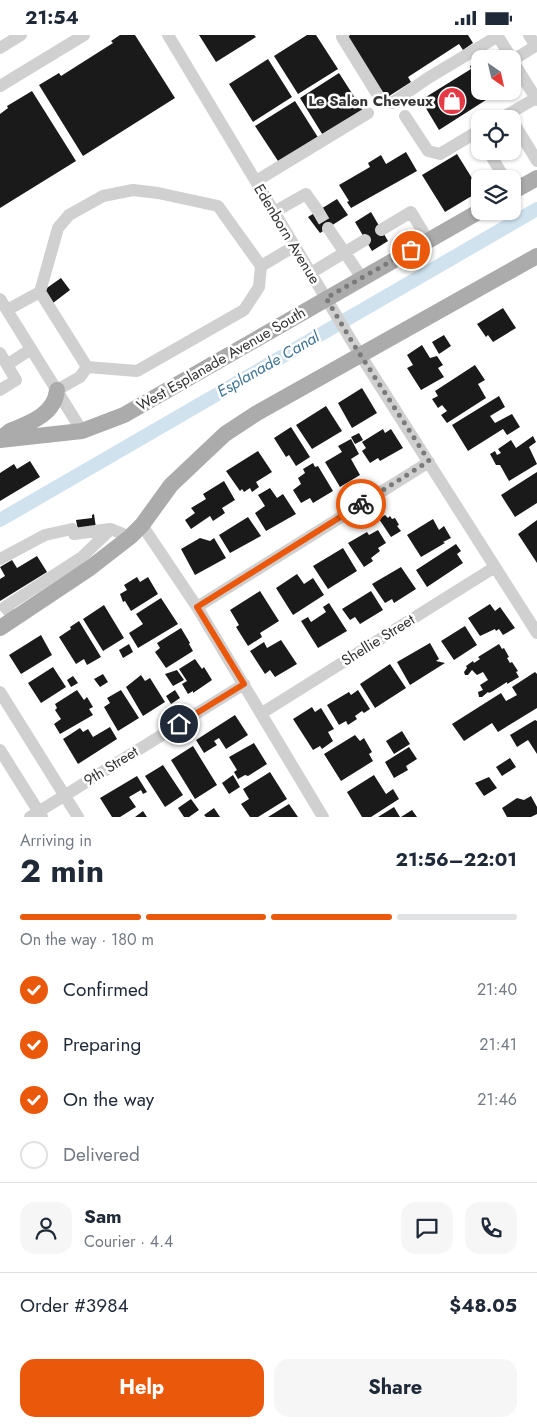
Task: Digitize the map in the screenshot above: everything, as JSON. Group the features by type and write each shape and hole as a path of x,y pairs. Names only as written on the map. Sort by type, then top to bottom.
{"main road":[{"path":"521,187 537,178"},
{"name":"West Esplanade Avenue South","path":"0,440 82,431 124,415 155,399 326,298 471,216"},
{"path":"0,628 50,586 86,562 130,537 142,525 171,485 226,434 357,350 537,256"},
{"path":"0,440 10,431 42,416 51,409 56,400 57,390"}],"street":[{"path":"0,48 21,35"},
{"path":"0,86 84,35"},
{"name":"Edenborn Avenue","path":"168,35 357,350 537,633"},
{"path":"343,35 342,37 378,97 392,103 428,78 497,36 506,50"},
{"path":"521,53 534,42"},
{"path":"520,110 536,99 521,75"},
{"path":"256,181 368,113"},
{"path":"405,116 428,151 434,154 440,154 471,138"},
{"path":"521,137 537,161"},
{"path":"7,310 40,292 58,228 69,215 103,196 133,190 158,193 218,207 260,266 259,287 244,310 137,371 87,367"},
{"path":"274,212 306,194 318,211"},
{"path":"381,230 411,213 428,240"},
{"path":"328,227 362,278"},
{"path":"311,273 365,240"},
{"path":"260,266 294,246"},
{"path":"40,292 87,367"},
{"path":"0,299 82,431"},
{"path":"0,390 16,380 3,359 31,349"},
{"path":"57,390 80,377 87,367"},
{"path":"197,607 429,461"},
{"path":"142,525 197,607 323,817"},
{"path":"0,559 46,535 72,529 74,534 110,529 130,537"},
{"path":"86,562 110,529"},
{"name":"Shellie Street","path":"262,713 495,567"},
{"name":"9th Street","path":"37,815 64,795 244,684"},
{"path":"0,692 78,817"},
{"path":"0,749 37,815"}],"building":[{"path":"120,35 135,35 175,98 83,156 39,85 59,73 61,76 113,43 111,41"},
{"path":"199,35 254,35 256,37 216,62"},
{"path":"307,35 316,35 338,69 298,94 274,56"},
{"path":"350,35 468,35 473,43 463,50 459,44 408,77 411,82 386,98 348,37"},
{"path":"268,59 292,97 253,122 229,84"},
{"path":"471,69 471,100 486,100 439,130 421,100"},
{"path":"339,73 364,112 324,137 300,98"},
{"path":"32,91 76,161 0,208 0,114 8,108 7,106"},
{"path":"295,101 319,139 280,164 255,126"},
{"path":"406,152 417,171 351,208 339,185 370,167 368,163 381,155 386,164"},
{"path":"457,154 471,177 471,196 445,212 422,175"},
{"path":"337,199 348,215 320,233 308,217"},
{"path":"371,212 388,241 372,251 355,222"},
{"path":"61,278 70,290 53,303 44,290"},
{"path":"503,308 516,328 493,342 488,335 486,337 477,324"},
{"path":"444,335 451,346 439,354 432,342"},
{"path":"422,345 430,358 437,356 443,365 438,368 444,377 421,390 407,368 413,365 407,355"},
{"path":"475,365 485,380 478,384 486,398 447,423 441,415 447,411 442,405 438,408 432,399 438,396 435,391"},
{"path":"362,388 377,413 352,428 338,403"},
{"path":"499,396 505,407 490,416 495,423 512,414 520,427 507,435 503,429 468,451 452,425"},
{"path":"326,406 342,431 312,449 296,425"},
{"path":"291,427 310,457 296,466 289,455 286,457 274,438"},
{"path":"383,429 385,433 391,429 403,448 380,461 378,458 370,463 362,451 366,448 362,442"},
{"path":"359,433 363,440 355,444 351,437"},
{"path":"533,436 536,442 529,447 537,464 509,481 500,465 496,465 490,454 495,451 497,455 501,453 498,449 511,440 516,448"},
{"path":"351,439 359,454 351,459 360,475 340,487 325,462 342,452 338,446"},
{"path":"258,451 272,472 256,482 259,487 252,492 250,488 244,492 242,489 240,491 226,471"},
{"path":"30,461 40,477 0,501 0,473 14,464 17,469"},
{"path":"313,463 315,467 318,466 333,491 313,503 310,498 301,503 293,490 301,484 298,478 305,473 303,469"},
{"path":"537,472 537,503 515,517 501,495"},
{"path":"224,481 235,500 222,508 225,513 213,521 210,516 191,529 185,520 195,513 191,508 206,499 203,494"},
{"path":"270,488 277,498 283,494 296,514 266,531 255,513 265,506 258,495"},
{"path":"94,514 96,528 78,530 76,520 92,518"},
{"path":"385,515 388,518 390,516 392,519 395,518 399,525 397,526 401,531 391,537 379,519"},
{"path":"248,517 261,536 230,553 219,535"},
{"path":"433,519 439,530 444,526 451,538 421,557 407,535"},
{"path":"537,520 537,563 518,534"},
{"path":"378,530 386,543 378,548 380,551 371,558 373,561 364,567 348,543 367,532 369,535"},
{"path":"200,538 210,541 214,538 226,558 195,575 181,549"},
{"path":"456,544 461,551 457,554 463,563 427,587 416,570"},
{"path":"343,548 357,571 328,589 313,566"},
{"path":"37,556 47,572 0,601 0,579 5,576 0,567 12,560 17,568"},
{"path":"401,567 416,589 394,603 392,599 385,603 372,584"},
{"path":"297,574 304,584 313,578 324,595 293,615 276,588"},
{"path":"137,577 140,582 148,577 158,594 131,611 125,601 123,602 120,594 127,590 124,585"},
{"path":"260,591 279,621 260,633 262,637 248,646 236,627 239,625 230,610"},
{"path":"371,591 383,610 360,624 355,617 350,620 342,609"},
{"path":"161,598 178,624 138,648 129,633 143,624 136,614"},
{"path":"329,603 347,631 318,648 301,621 308,617 311,622 326,612 323,607"},
{"path":"490,604 495,611 500,607 515,628 503,635 499,629 496,631 495,629 480,636 468,618"},
{"path":"104,605 124,638 103,651 83,619"},
{"path":"79,621 101,657 87,665 84,659 76,664 59,637"},
{"path":"465,626 477,645 454,660 441,641"},
{"path":"181,628 193,651 166,668 155,652 160,648 157,643"},
{"path":"41,635 52,655 21,674 9,655"},
{"path":"281,640 297,664 275,677 270,670 265,674 250,651 264,642 267,648"},
{"path":"430,643 439,659 436,661 445,663 410,685 397,662"},
{"path":"129,644 133,652 123,658 119,650"},
{"path":"499,644 502,649 504,648 510,663 512,662 518,671 516,672 519,677 479,697 478,692 483,690 480,685 488,680 483,672 477,675 472,670 468,675 465,675 466,666 480,659 478,657"},
{"path":"195,659 202,669 204,667 212,680 193,693 193,691 188,694 182,684 187,681 179,669"},
{"path":"390,664 406,688 375,708 360,684"},
{"path":"53,667 66,687 41,703 28,683"},
{"path":"177,670 184,680 173,686 165,674"},
{"path":"535,672 537,674 537,708 498,732 492,723 464,741 452,724 501,693 506,701 517,695 512,687"},
{"path":"103,674 108,682 100,687 94,679"},
{"path":"141,675 145,681 150,678 165,702 143,716 126,687"},
{"path":"73,676 78,683 71,687 67,680"},
{"path":"77,690 84,700 87,697 93,707 89,709 93,715 60,734 54,724 61,719 55,710 57,708 55,704"},
{"path":"121,690 139,718 118,731 104,707 110,703 107,698"},
{"path":"175,690 180,698 171,704 166,696"},
{"path":"358,690 370,709 364,713 362,711 355,716 357,719 348,725 346,721 339,725 327,705 349,692 351,695"},
{"path":"312,707 315,712 321,708 334,729 328,732 333,741 322,749 320,746 313,750 293,719"},
{"path":"235,715 248,735 226,749 219,738 214,741 217,745 204,753 196,740"},
{"path":"535,720 537,721 537,754 528,740 517,747 510,735"},
{"path":"110,727 117,739 78,764 63,739 80,728 83,732 88,729 93,737"},
{"path":"402,731 410,744 394,754 386,741"},
{"path":"355,735 360,741 364,738 372,752 369,754 373,761 341,781 324,754"},
{"path":"254,743 267,764 248,776 245,775 238,779 234,772 237,770 229,757"},
{"path":"193,746 217,785 195,799 171,760"},
{"path":"409,747 417,759 406,766 408,770 394,778 385,762"},
{"path":"510,758 516,767 502,776 496,767"},
{"path":"163,765 183,795 165,807 145,776"},
{"path":"270,772 287,799 258,817 250,817 241,804 249,799 243,789"},
{"path":"233,775 240,787 229,794 222,783"},
{"path":"374,775 386,794 393,789 399,799 371,817 362,817 347,792"},
{"path":"137,776 147,792 143,794 141,790 129,797 136,807 120,817 112,817 100,798"},
{"path":"489,777 497,788 484,796 475,783"},
{"path":"531,796 537,807 537,814 531,817 507,817 502,808 517,798 524,800"},
{"path":"191,799 199,810 189,817 184,817 178,808"},
{"path":"289,804 298,817 268,817"},
{"path":"394,807 400,817 378,817"},
{"path":"214,808 220,817 206,817 204,815"},
{"path":"412,810 417,817 401,817"},
{"path":"143,811 147,817 135,817"}],"waterway":[{"name":"Esplanade Canal","path":"0,520 537,209"}],"tunnel":[{"path":"318,211 328,228"}],"way so far":[{"path":"361,504 429,461 326,298 411,250"}],"place":[{"name":"Le Salon Cheveux","path":"452,101"}],"route":[{"path":"179,724 244,684 197,607 361,504"}]}
